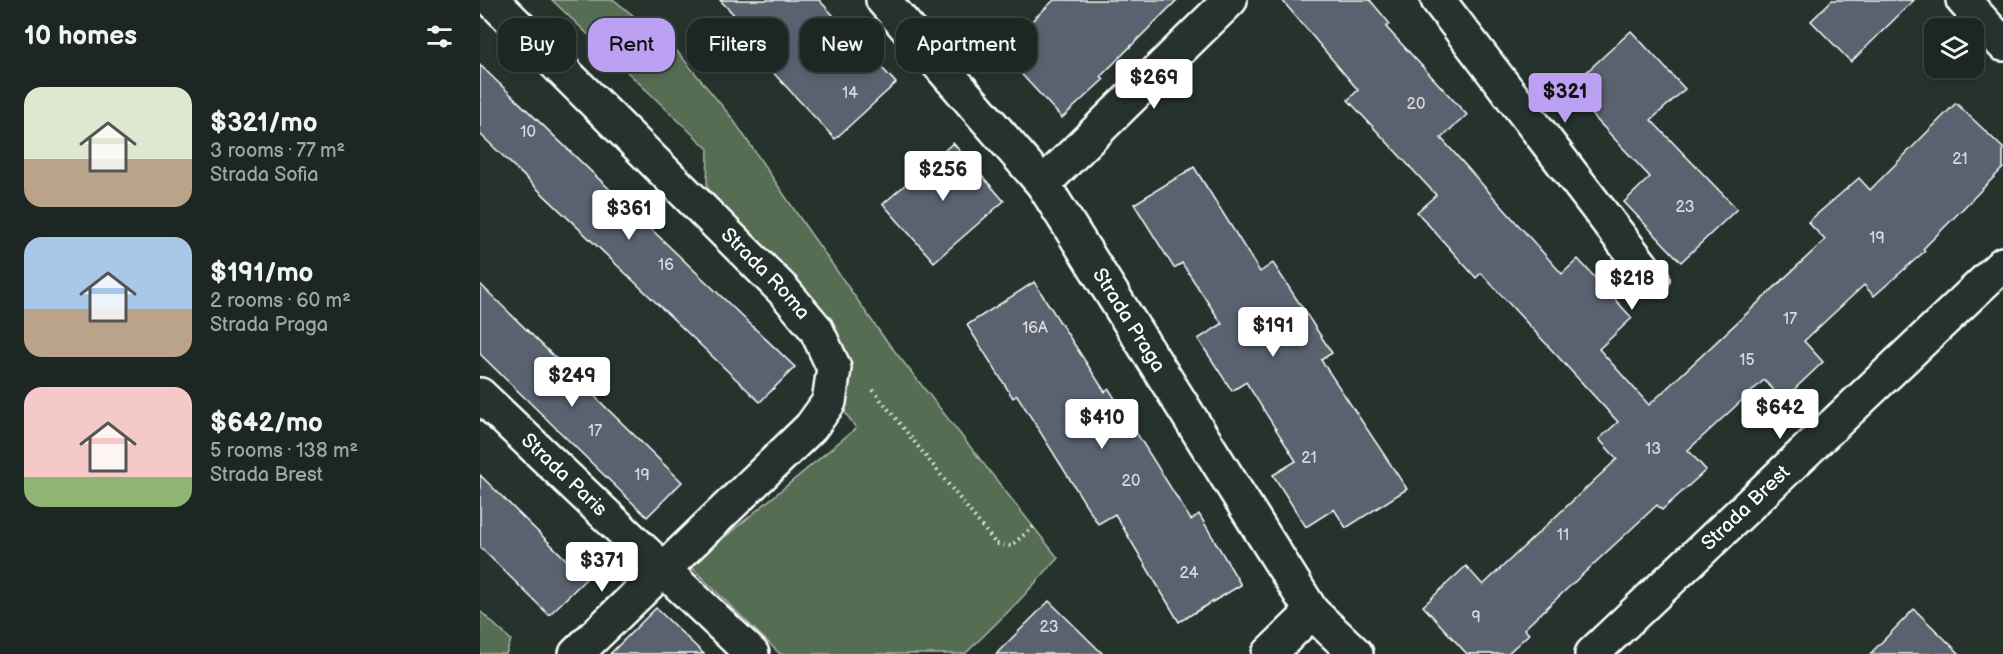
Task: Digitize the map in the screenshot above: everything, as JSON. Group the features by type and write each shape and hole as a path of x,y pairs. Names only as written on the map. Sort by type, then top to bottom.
{"street":[{"name":"Strada Roma","path":"492,0 783,290 816,329 834,368"},
{"name":"Strada Praga","path":"883,0 1043,184 1312,612 1356,654"},
{"path":"1043,184 1230,0"},
{"path":"1438,0 1652,279"},
{"path":"1963,0 2003,44"},
{"name":"Strada Brest","path":"1592,654 2003,264"},
{"path":"576,654 811,427 829,402 834,368"},
{"name":"Strada Paris","path":"480,395 752,654"},
{"path":"1269,654 1312,612"}],"path":[{"path":"834,368 859,372 996,544 1011,546 1034,526"}],"green space":[{"path":"552,0 614,0 636,18 588,18 588,34 576,23 576,18 571,18"},
{"path":"676,50 687,63 687,72 694,72 732,118 882,335 1058,558 1016,604 965,654 780,654 690,566 856,428 842,408 835,340 707,187 708,149 627,72 675,72"},
{"path":"480,611 511,640 506,654 480,654"}],"building":[{"path":"720,0 819,0 836,18 800,18 800,72 884,72 884,70 896,83 835,139 773,72 788,72 788,18 737,18"},
{"path":"1054,0 1177,0 1101,76 1104,79 1062,118 1019,72 1037,72 1037,18 1035,18"},
{"path":"1282,0 1370,0 1390,24 1386,27 1467,115 1441,138 1562,274 1578,259 1632,318 1599,349 1649,405 1825,240 1808,222 1859,178 1870,190 1956,103 2003,148 2003,168 1923,249 1925,251 1874,296 1864,285 1804,341 1823,362 1783,400 1764,380 1688,450 1706,470 1662,510 1657,505 1524,629 1529,634 1507,654 1467,654 1423,606 1466,566 1483,585 1617,459 1599,439 1618,422 1481,273 1476,278 1417,212 1436,195 1348,100 1358,90"},
{"path":"1832,0 1914,0 1851,62 1811,21"},
{"path":"1631,31 1685,89 1651,120 1737,209 1681,262 1624,202 1650,177 1568,89"},
{"path":"480,65 795,367 760,402 480,134"},
{"path":"953,143 1004,201 934,262 883,204"},
{"path":"1194,167 1260,272 1273,263 1332,353 1321,360 1407,489 1346,528 1334,509 1306,527 1273,475 1296,461 1246,382 1232,391 1198,339 1222,324 1182,263 1174,268 1134,204"},
{"path":"1034,282 1105,392 1109,389 1191,520 1199,514 1241,585 1179,622 1115,514 1098,524 1017,395 1013,398 967,325"},
{"path":"480,284 682,482 647,517 480,354"},
{"path":"480,475 586,579 549,615 480,547"},
{"path":"1049,601 1103,654 996,654"},
{"path":"656,608 704,654 610,654"},
{"path":"1914,609 1960,654 1870,654"}]}
